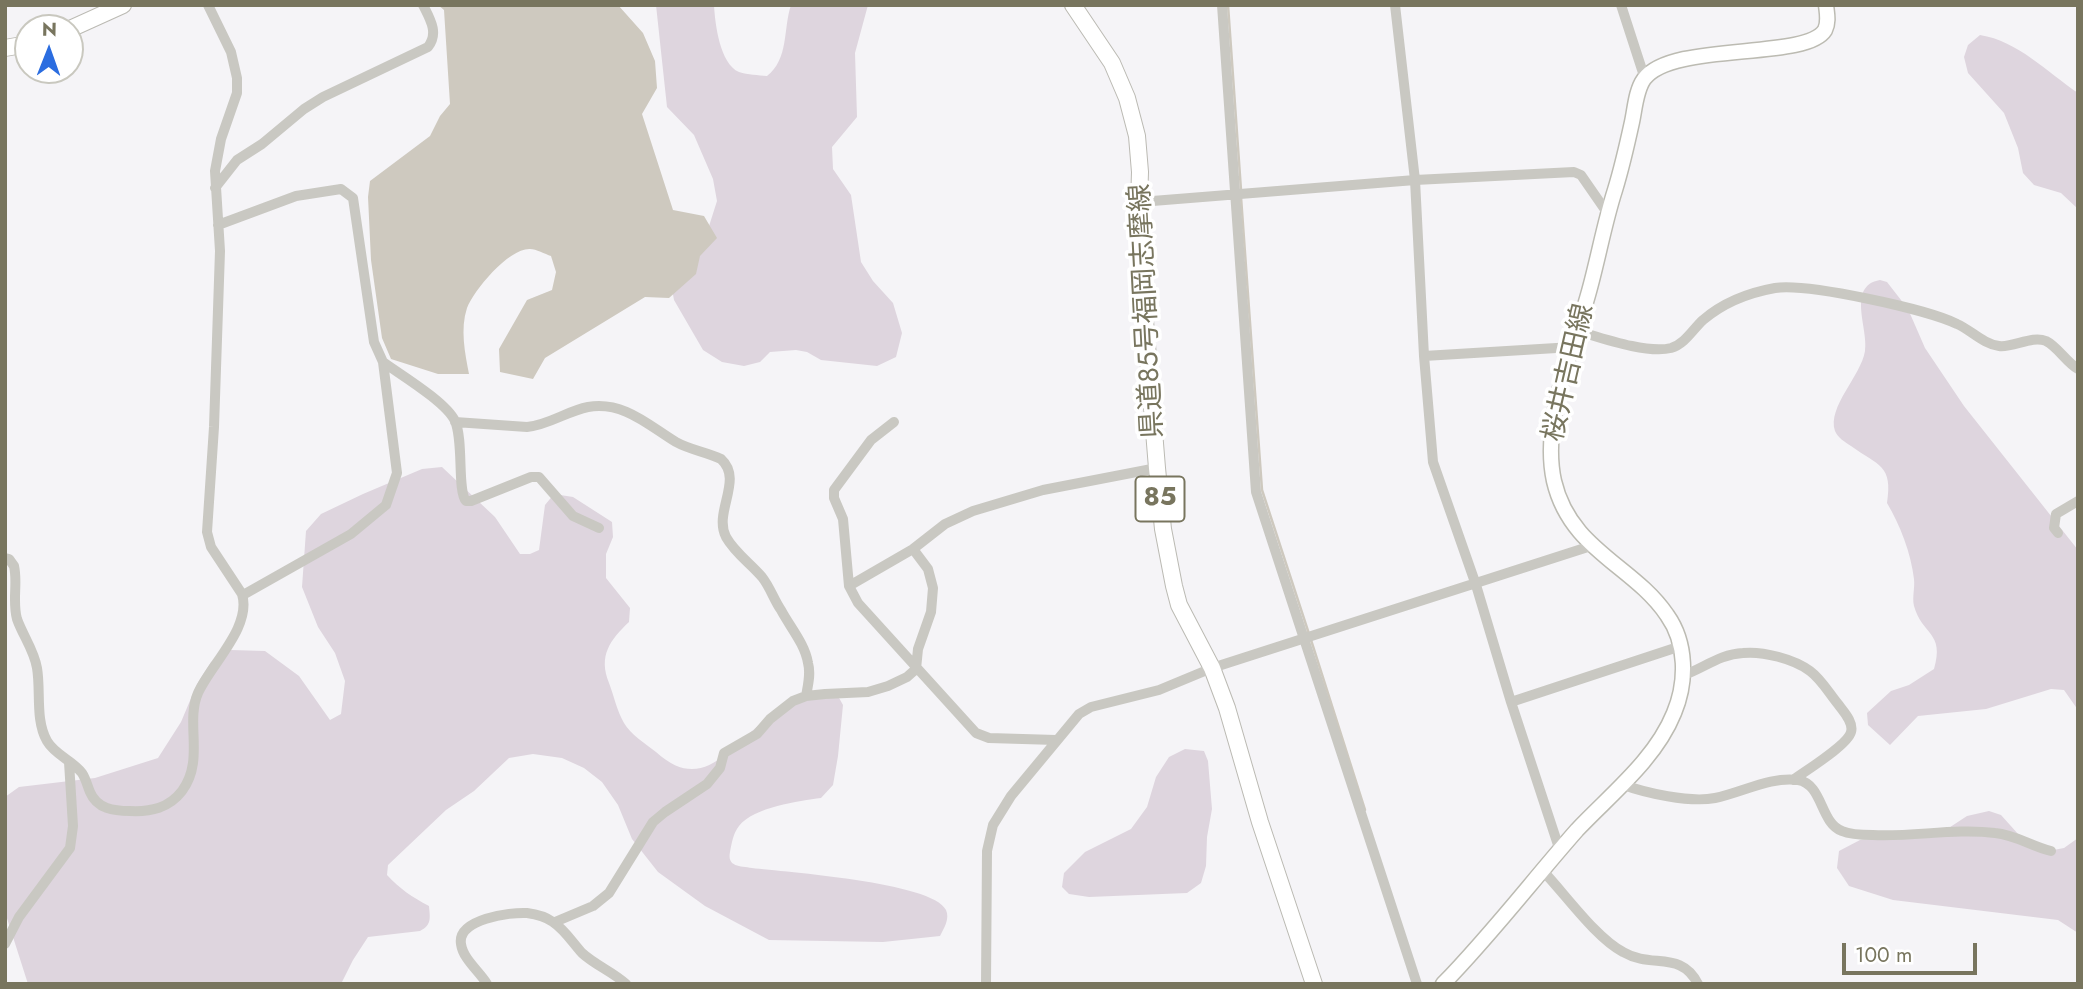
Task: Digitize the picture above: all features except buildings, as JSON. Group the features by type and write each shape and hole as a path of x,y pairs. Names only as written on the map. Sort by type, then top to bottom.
{"main road":[{"path":"84,23 123,5"},
{"name":"県道85号福岡志摩線","path":"1073,5 1112,63 1127,98 1139,154 1138,234 1163,529 1174,586 1186,621 1212,668 1227,708 1280,884 1314,984"},
{"path":"1645,79 1658,68 1675,62 1772,48 1818,38 1828,21 1826,5"},
{"name":"桜井吉田線","path":"1443,984 1454,977 1560,850 1650,753 1665,731 1681,695 1684,675 1681,646 1668,616 1647,593 1591,546 1574,525 1555,485 1551,461 1555,413 1622,169 1637,96 1645,79"}],"street":[{"path":"5,558 14,566 17,617 37,667 42,730 47,742 55,752 83,774 94,799 111,810 150,811 171,802 181,792 190,774 195,754 196,698 239,624 245,602 211,547 207,532 220,251 214,189 217,156 237,93 237,78 231,52 208,5"},
{"path":"214,189 237,160 262,144 304,109 323,97 428,47 432,42 433,31 423,5"},
{"path":"1222,5 1256,492 1417,984"},
{"path":"1395,5 1415,180 1424,356 1433,462 1476,585 1560,850"},
{"path":"1621,5 1645,79"},
{"path":"1140,202 1415,180 1574,172 1581,175 1608,214"},
{"path":"218,225 296,196 341,189 353,198 374,342 383,362 397,473 386,505 351,534 243,595"},
{"path":"1578,331 1659,349 1674,347 1732,299 1787,287 1846,296 1932,315 1957,324 1998,346 2046,341 2078,369"},
{"path":"1424,356 1573,347"},
{"path":"383,362 445,408 455,422 462,459 461,493 466,501 531,477 539,477 573,516 599,528"},
{"path":"455,422 527,427 590,407 607,407 644,420 674,441 725,462 730,484 723,509 722,527 732,547 764,579 793,629 808,660 806,696"},
{"path":"894,422 871,440 834,489 834,498 843,519 849,586 868,617 975,733 989,738 1056,740"},
{"path":"849,586 913,549 956,518 983,507 1042,490 1157,468"},
{"path":"2058,533 2054,528 2056,514 2078,500"},
{"path":"986,984 989,838 1000,812 1070,722 1091,707 1160,690 1212,668 1591,546"},
{"path":"555,922 593,906 610,893 653,822 707,784 720,768 724,753 757,734 783,707 806,696 868,692 907,677 916,669 918,649 931,612 933,588 928,569 913,549"},
{"path":"1511,702 1681,646"},
{"path":"1684,675 1700,669 1710,661 1740,653 1754,653 1788,661 1812,672 1846,714 1851,724 1851,732 1842,743 1793,780"},
{"path":"5,944 19,917 70,848 73,826 69,762"},
{"path":"1621,784 1679,797 1709,799 1801,780 1819,798 1829,820 1840,831 1884,836 1994,833 2021,838 2051,851"},
{"path":"1544,870 1606,940 1620,951 1650,961 1678,963 1691,971 1698,984"},
{"path":"487,984 467,958 461,945 463,933 468,927 507,914 529,913 555,922 584,954 626,984"}],"shaded area":[{"path":"438,5 618,5 643,33 655,61 657,88 642,114 673,210 704,216 717,238 700,256 696,274 669,298 645,297 545,358 533,379 500,372 499,349 527,300 552,290 556,272 551,256 535,250 522,251 503,262 484,281 471,300 465,316 464,333 469,374 438,374 391,359 382,338 371,260 368,197 370,181 430,136 440,116 450,104 444,10"},
{"path":"656,5 714,5 720,43 727,61 739,72 767,76 779,61 791,5 868,5 855,53 857,117 832,147 833,169 851,195 861,262 873,281 893,303 902,333 896,357 877,366 821,360 807,352 796,350 770,352 760,362 744,366 722,362 703,350 674,300 672,289 703,245 717,201 713,179 694,135 667,107"},
{"path":"1980,35 1994,38 2020,50 2078,93 2078,209 2061,193 2034,185 2023,173 2018,148 2004,113 1968,73 1964,57 1968,45"},
{"path":"1880,280 1887,282 1908,309 1925,348 1964,406 2078,550 2078,710 2064,690 2051,689 1986,709 1918,716 1890,745 1868,725 1867,713 1891,691 1909,685 1934,669 1937,657 1935,640 1914,606 1913,569 1904,540 1887,503 1886,474 1835,431 1836,412 1858,371 1865,351 1861,299 1870,284"},
{"path":"442,467 495,517 520,554 539,550 545,505 554,494 573,497 612,522 613,537 606,554 606,578 630,608 629,622 611,642 605,657 606,673 619,714 627,727 638,739 672,763 686,769 711,764 764,721 784,709 811,697 838,696 843,705 833,785 821,798 777,806 746,819 734,835 730,861 743,867 856,880 915,892 935,900 946,910 947,920 940,936 883,942 769,940 705,906 658,872 632,839 618,805 602,782 584,768 562,758 533,754 509,758 474,791 446,810 388,865 387,875 392,880 429,906 428,924 420,931 368,937 341,984 28,984 5,912 5,797 19,787 95,778 158,758 181,722 197,684 211,662 231,650 265,651 299,676 330,720 341,714 345,681 335,653 318,627 302,587 306,531 321,514 363,494 422,469"},
{"path":"1185,749 1204,751 1208,761 1212,809 1206,866 1201,883 1187,893 1089,897 1069,894 1062,887 1064,873 1085,852 1131,829 1147,807 1156,777 1169,757"},
{"path":"1989,811 2001,815 2019,835 2043,852 2064,848 2078,838 2078,933 2058,920 1893,900 1849,886 1837,868 1839,851 1860,840 1938,835 1967,816"}],"waterway":[{"path":"1228,5 1241,190"},
{"path":"1241,197 1262,490 1309,634"},
{"path":"1311,640 1365,810"}]}
